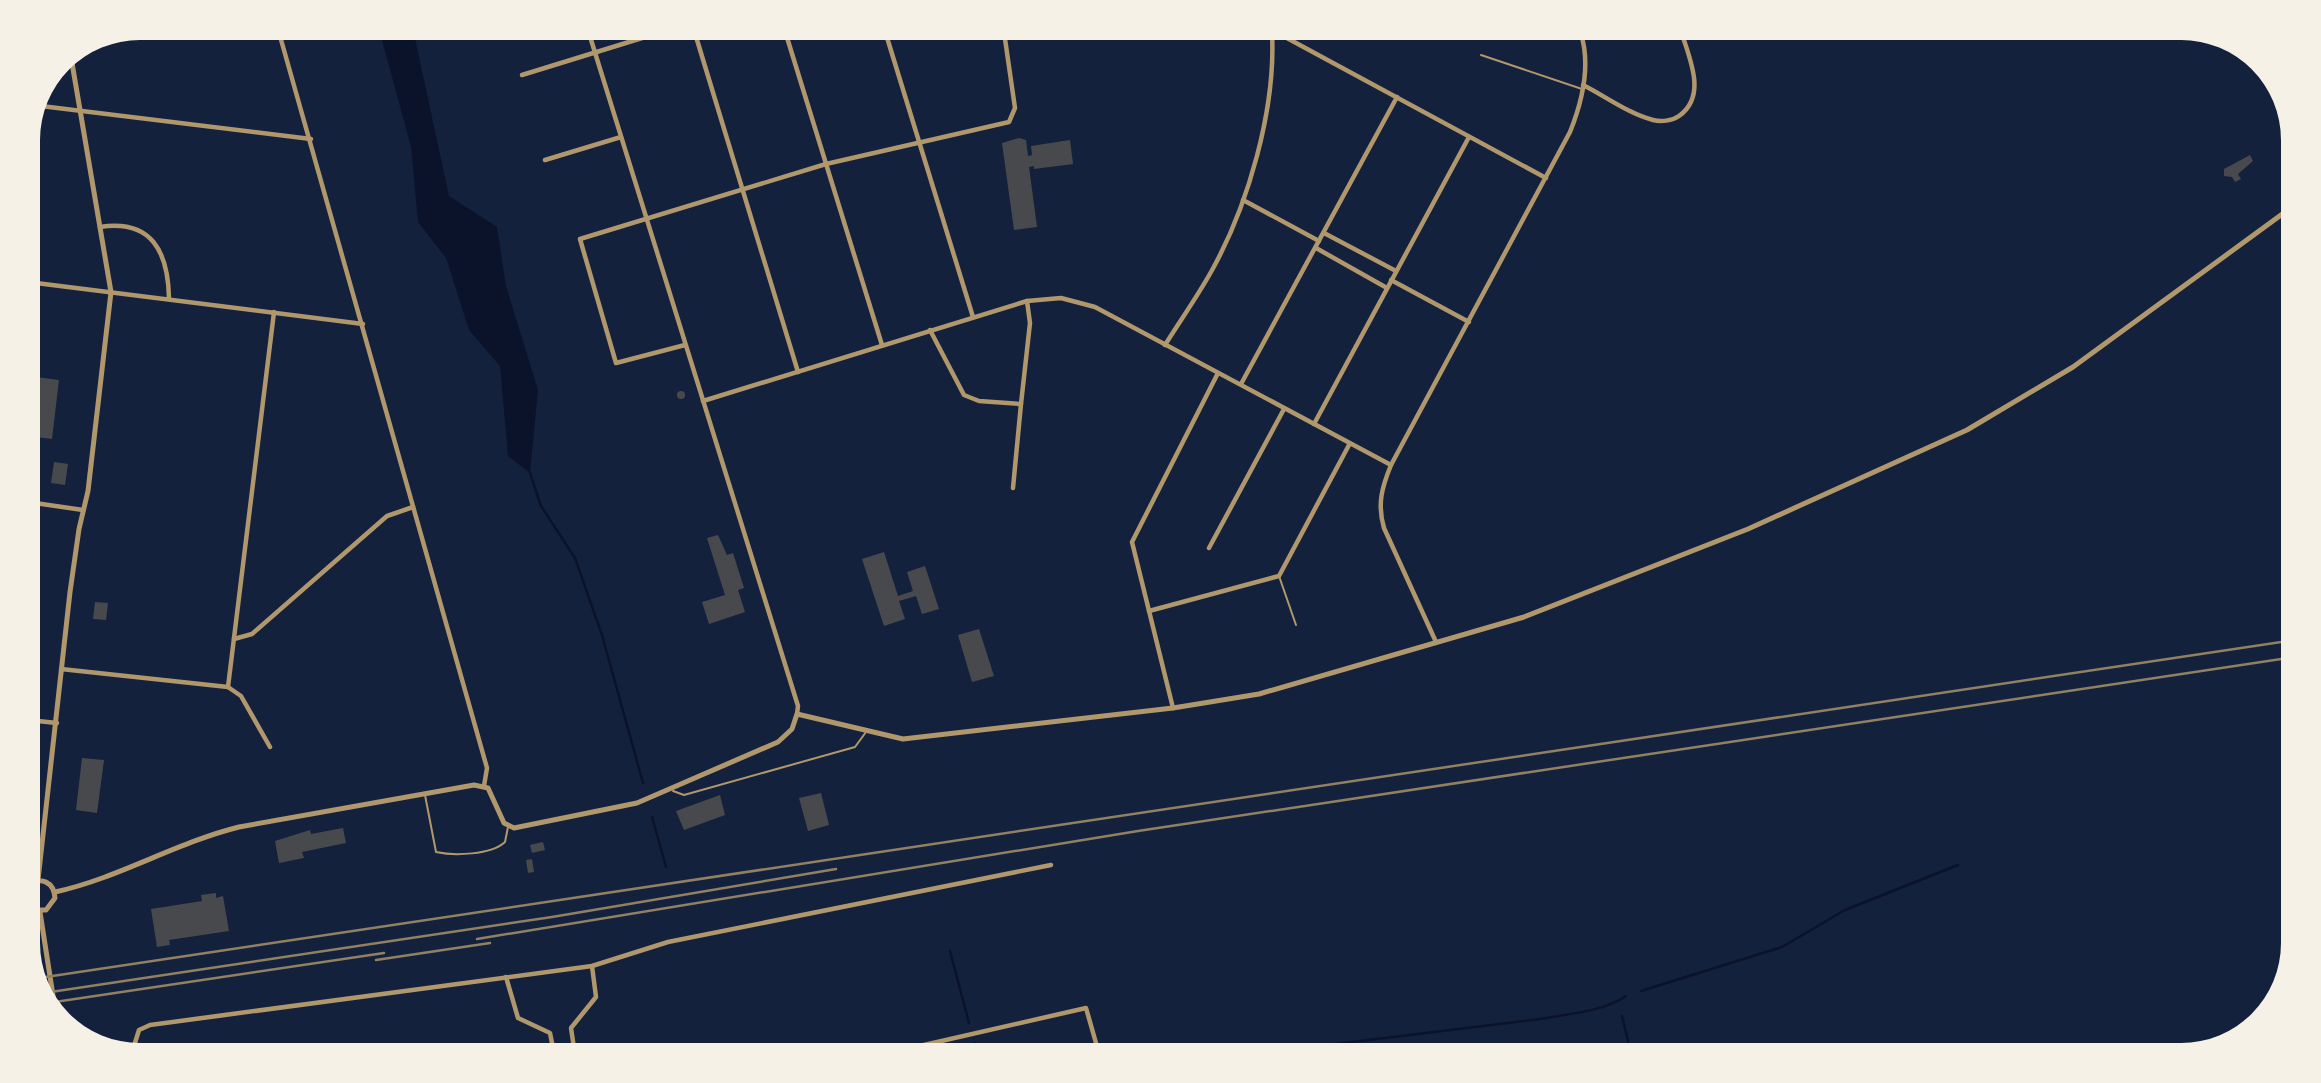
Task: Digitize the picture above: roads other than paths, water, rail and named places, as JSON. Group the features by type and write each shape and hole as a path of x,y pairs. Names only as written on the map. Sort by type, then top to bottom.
{"street":[{"path":"281,40 487,768 484,786"},
{"path":"55,892 109,877 219,832 425,794 484,786 493,794 501,817 509,827 526,827 637,803 778,741 792,729 797,706 591,40"},
{"path":"522,75 636,40"},
{"path":"697,40 798,372"},
{"path":"788,40 882,345"},
{"path":"888,40 973,317"},
{"path":"685,345 616,363 580,239 826,164 1002,125 1013,118 1016,108 1005,40"},
{"path":"1165,345 1213,269 1243,200 1263,122 1271,40"},
{"path":"1291,40 1546,178"},
{"path":"1436,642 1380,515 1381,489 1391,465 1577,116 1583,88 1581,40"},
{"path":"1583,88 1652,120 1677,117 1691,103 1695,94 1695,78 1684,40"},
{"path":"40,843 111,292 73,68"},
{"path":"1241,384 1397,97"},
{"path":"47,107 311,139"},
{"path":"545,160 621,136"},
{"path":"1314,424 1469,137"},
{"path":"1243,200 1319,241"},
{"path":"797,714 904,739 1173,708 1259,694 1578,598 1748,529 1967,430 2073,367 2281,214"},
{"path":"100,227 126,226 152,240 160,249 169,274 169,298"},
{"path":"1324,233 1396,271"},
{"path":"1316,248 1387,288"},
{"path":"1391,280 1469,322"},
{"path":"40,283 363,324"},
{"path":"703,401 1027,300 1075,299 1391,465"},
{"path":"1013,488 1030,323 1027,300"},
{"path":"229,687 274,312"},
{"path":"930,330 964,395 979,401 1021,404"},
{"path":"1173,708 1132,542 1218,373"},
{"path":"1209,548 1284,409"},
{"path":"1149,611 1279,576 1349,444"},
{"path":"40,504 83,510"},
{"path":"233,639 252,634 387,516 414,508"},
{"path":"61,669 229,687 241,696 270,747"},
{"path":"40,721 57,723"},
{"path":"135,1042 139,1030 150,1025 592,967 668,942 1051,865"},
{"path":"40,881 51,886 55,892"},
{"path":"52,990 40,912 50,907 55,892"},
{"path":"573,1043 571,1028 592,1005 597,990 592,967"},
{"path":"506,977 514,1009 525,1022 550,1033 552,1043"},
{"path":"933,1043 1086,1008 1096,1043"}],"lane":[{"path":"1481,55 1583,88"},
{"path":"1279,576 1296,625"},
{"path":"670,789 684,795 855,747 867,731"},
{"path":"425,794 436,852 457,854 502,845 509,827"}],"water":[{"path":"382,40 415,40 449,196 497,227 506,286 538,390 530,473 508,456 500,366 469,330 446,258 418,222 411,147"}],"waterway":[{"path":"530,473 541,506 575,558 602,635 643,783"},
{"path":"652,817 666,867"},
{"path":"1641,991 1782,947 1845,910 1958,865"},
{"path":"950,951 969,1023"},
{"path":"1344,1043 1573,1014 1607,1006 1626,996"},
{"path":"1622,1016 1629,1043"}],"railway":[{"path":"47,977 2281,642"},
{"path":"477,939 1138,831 2281,659"},
{"path":"53,992 552,917 836,869"},
{"path":"376,960 490,943"},
{"path":"59,1001 384,953"}]}
